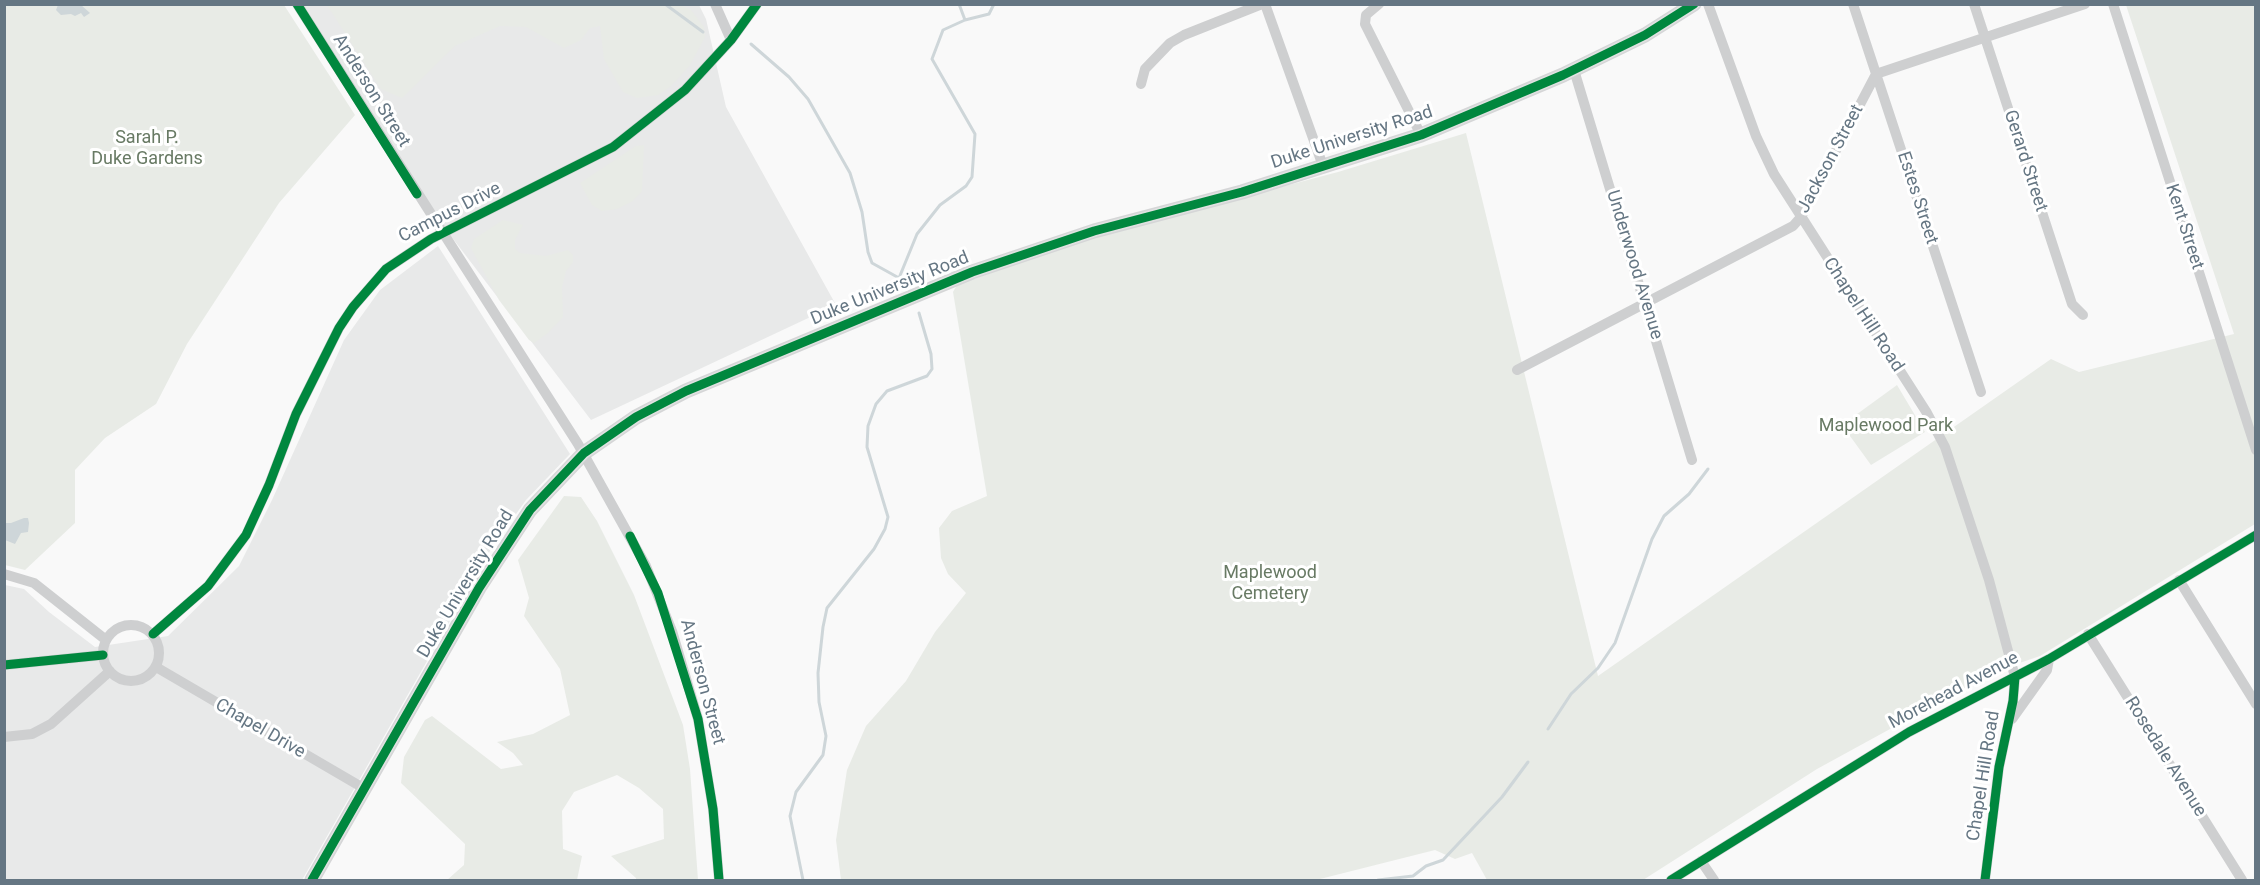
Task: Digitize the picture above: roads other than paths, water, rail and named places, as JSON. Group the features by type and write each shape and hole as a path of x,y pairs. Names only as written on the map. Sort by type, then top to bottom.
{"main road":[{"name":"Duke University Road","path":"312,880 495,563 530,510 584,453 636,417 686,391 972,272 1094,231 1242,192 1421,135 1574,70 1645,35 1694,4"}],"street":[{"name":"Anderson Street","path":"297,4 584,453 646,566 672,631 692,697 704,749 719,880"},
{"path":"716,4 731,40"},
{"name":"Campus Drive","path":"153,634 208,586 246,535 269,485 296,414 339,328 353,307 386,269 405,254 442,233 613,147 685,90 731,40 757,4"},
{"path":"1141,84 1145,69 1170,43 1184,35 1263,4 1323,166"},
{"path":"1379,4 1366,15 1365,24 1421,135"},
{"name":"Chapel Hill Road","path":"1708,4 1762,151 1801,217 1927,413 1945,447 1989,580 2015,677 1985,880"},
{"name":"Estes Street","path":"1853,4 1981,392"},
{"name":"Gerard Street","path":"1974,4 2072,304 2083,315"},
{"path":"1876,74 2085,4"},
{"name":"Kent Street","path":"2113,4 2256,450"},
{"name":"Underwood Avenue","path":"1574,70 1647,304 1692,460"},
{"name":"Jackson Street","path":"1517,370 1793,226 1801,217 1876,74"},
{"name":"Morehead Avenue","path":"1671,880 1909,732 2049,659 2256,535"},
{"path":"4,574 34,583 106,640"},
{"path":"2179,580 2256,704"},
{"path":"128,625 146,628 153,634 159,650 156,667 142,679 134,681 116,677 110,671 103,656 106,640 111,633 128,625"},
{"name":"Rosedale Avenue","path":"2088,634 2242,880"},
{"path":"4,665 103,656"},
{"path":"2006,730 2023,701 2047,670 2049,659"},
{"name":"Chapel Drive","path":"156,667 365,789"},
{"path":"4,737 32,734 51,724 110,671"},
{"path":"1701,861 1714,880"}],"waterway":[{"path":"665,4 703,32"},
{"path":"751,44 789,77 808,99 850,173 862,212 868,252 872,263 899,278 917,234 940,205 966,186 972,177 975,134 932,59 943,30 965,20 959,4"},
{"path":"965,20 989,14 994,4"},
{"path":"803,880 790,816 796,792 823,755 826,736 819,702 818,673 823,627 827,608 874,549 885,529 888,517 867,447 868,426 876,404 887,391 927,376 932,369 931,354 919,313"},
{"path":"1548,729 1571,694 1598,668 1615,643 1652,539 1664,516 1689,494 1708,469"},
{"path":"1378,880 1413,876 1426,866 1443,860 1502,797 1528,762"}],"park label":[{"name":"Sarah P. Duke Gardens","path":"147,148"},
{"name":"Maplewood Park","path":"1886,426"},
{"name":"Maplewood Cemetery","path":"1270,583"}]}
